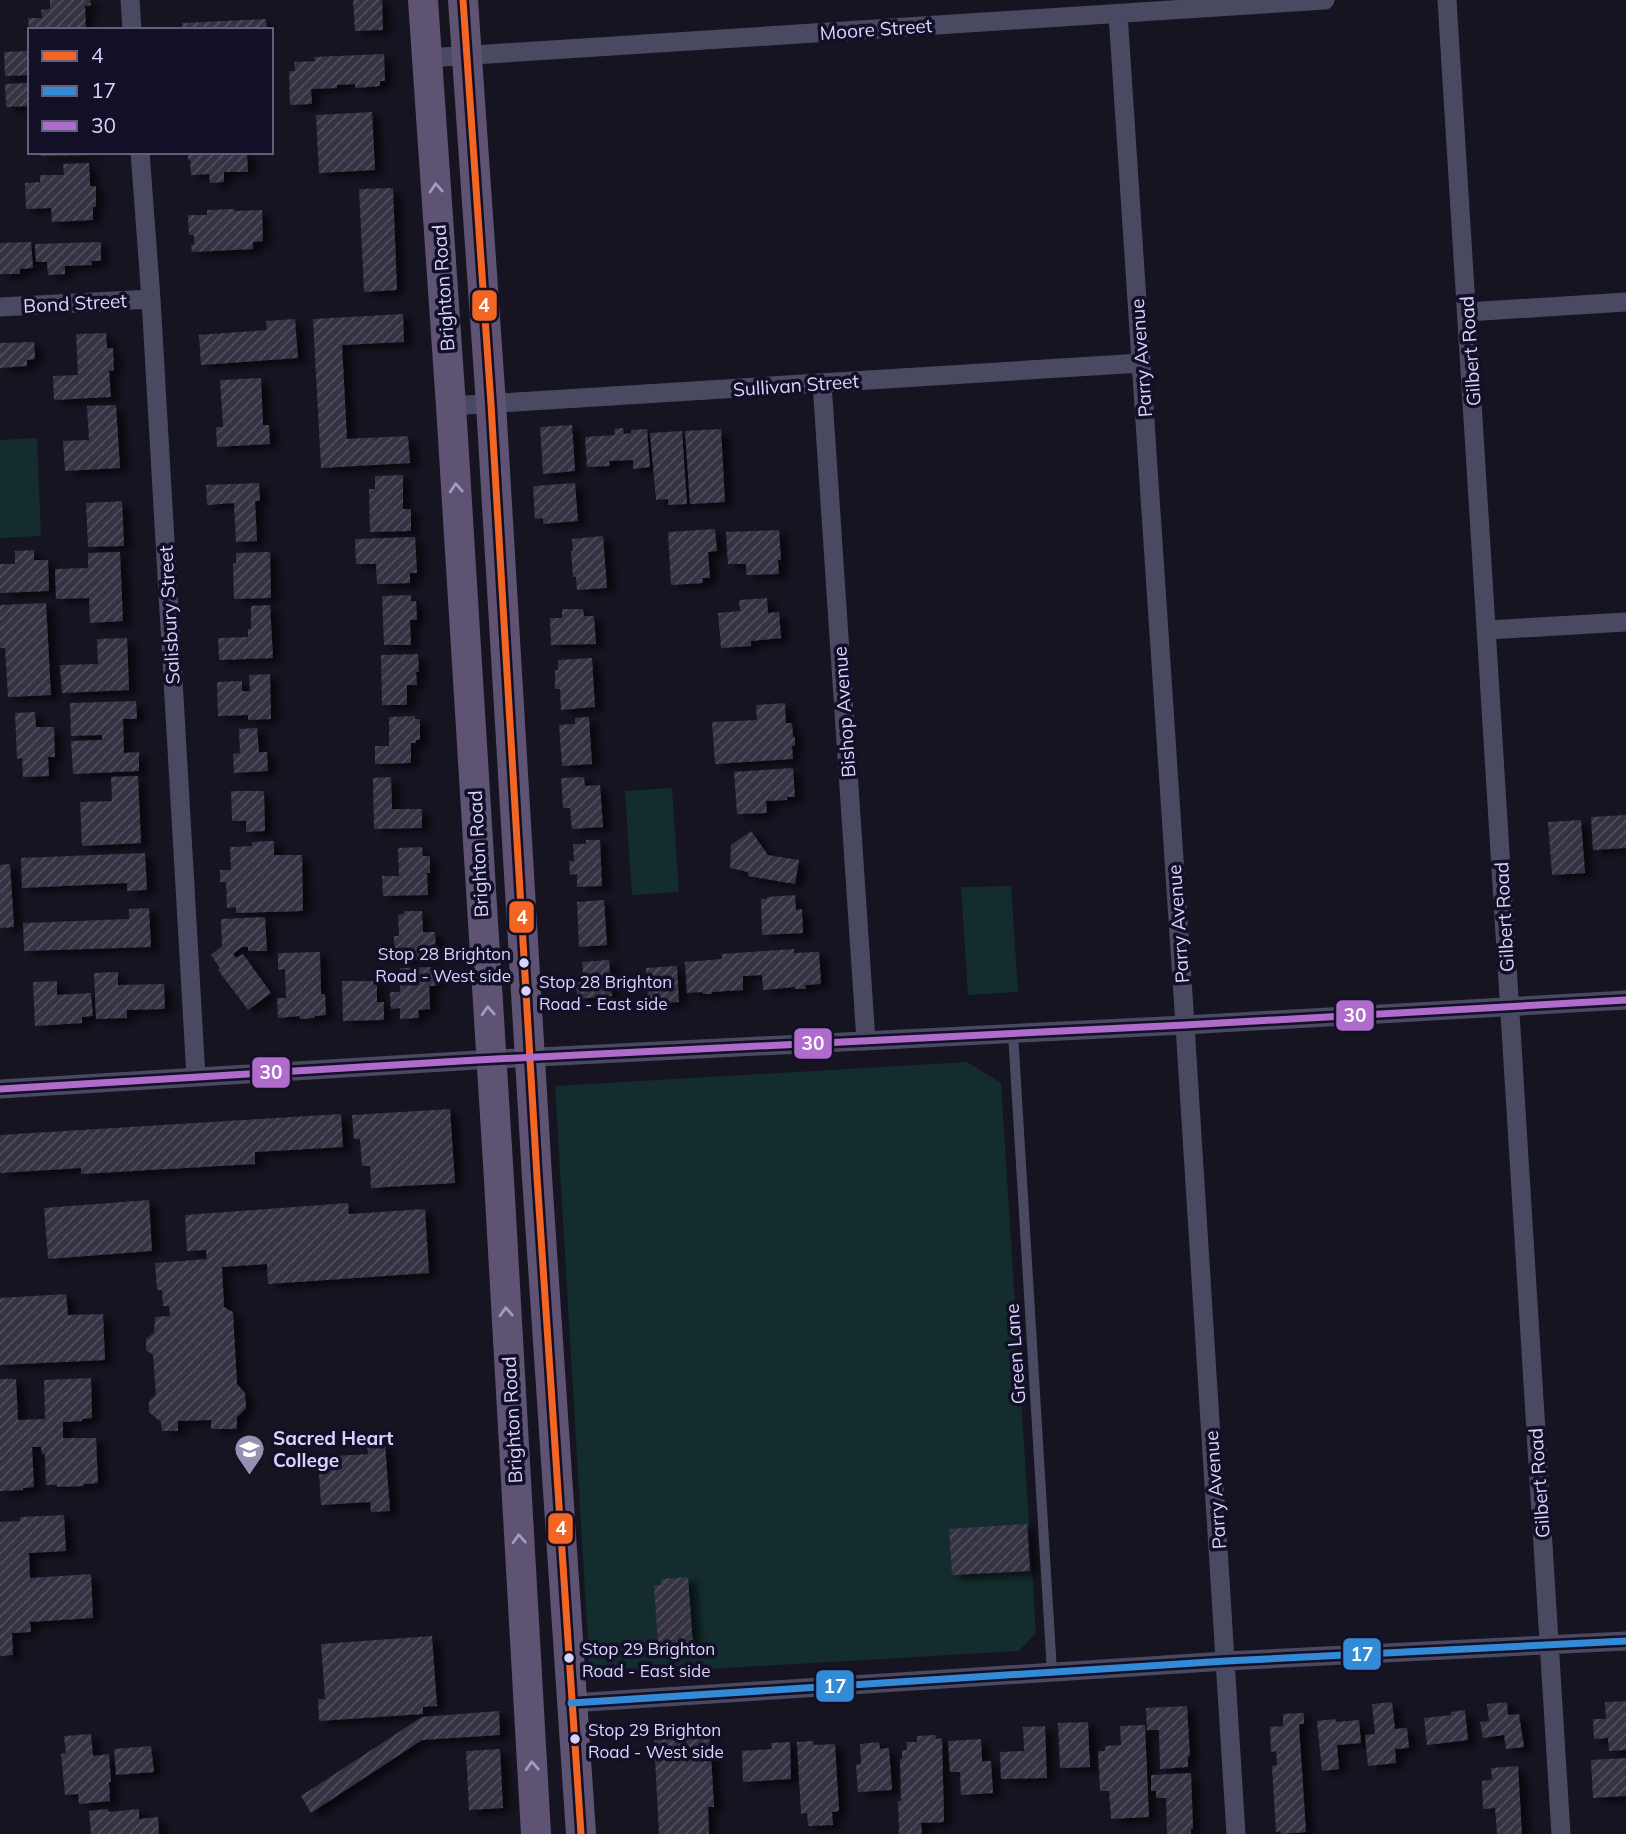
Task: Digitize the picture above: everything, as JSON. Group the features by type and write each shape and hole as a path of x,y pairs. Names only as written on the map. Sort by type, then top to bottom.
{"main road":[{"name":"Brighton Road","path":"423,0 451,406 536,1834"},
{"name":"Brighton Road","path":"463,0 581,1834"}],"street":[{"path":"130,0 132,28"},
{"name":"Moore Street","path":"427,58 1325,0"},
{"name":"Gilbert Road","path":"1447,0 1561,1834"},
{"name":"Parry Avenue","path":"1118,14 1236,1834"},
{"name":"Salisbury Street","path":"141,154 195,1077"},
{"name":"Bond Street","path":"0,307 151,299"},
{"path":"1467,312 1626,302"},
{"name":"Sullivan Street","path":"451,406 1141,363"},
{"name":"Bishop Avenue","path":"822,383 866,1041"},
{"path":"1487,630 1626,622"},
{"path":"0,1089 491,1059 1626,1000"},
{"path":"571,1703 1226,1661 1626,1641"}],"lane":[{"name":"Green Lane","path":"1013,1033 1052,1672"}],"green space":[{"path":"37,438 41,536 0,538 0,440"},
{"path":"672,788 679,892 632,895 625,791"},
{"path":"1011,886 1018,992 968,995 961,887"},
{"path":"967,1062 1001,1083 1036,1633 1019,1651 590,1676 555,1086"}],"building":[{"path":"50,0 90,0 91,5 85,6 86,28 29,28 28,18 42,18 41,10 50,9"},
{"path":"353,0 382,0 383,30 355,31"},
{"path":"266,19 267,28 182,28 182,23"},
{"path":"28,51 28,75 5,76 4,52"},
{"path":"384,54 385,81 380,81 380,86 355,88 355,84 311,89 312,104 290,105 289,71 295,71 294,62 315,61 314,57"},
{"path":"28,83 28,106 6,107 5,84"},
{"path":"372,112 375,170 319,173 316,115"},
{"path":"41,154 94,154 94,155"},
{"path":"188,154 247,154 248,172 224,172 224,182 210,183 209,174 191,175 190,159 188,160"},
{"path":"89,163 90,186 96,186 93,220 52,222 51,208 26,209 25,183 40,182 40,175 64,175 63,164"},
{"path":"393,188 397,290 364,292 359,189"},
{"path":"207,210 262,210 263,241 253,242 253,249 192,252 194,235 189,235 188,215 207,215"},
{"path":"31,242 33,268 20,269 20,274 0,274 0,243"},
{"path":"101,242 101,261 91,261 92,265 65,266 65,274 48,275 47,262 36,262 35,244"},
{"path":"403,314 404,342 342,345 347,439 408,436 410,463 321,468 313,319"},
{"path":"295,319 298,358 201,365 199,335 267,330 266,321"},
{"path":"106,333 107,348 113,348 114,370 109,371 111,397 54,400 53,376 78,375 76,334"},
{"path":"34,342 35,359 27,360 27,366 0,368 0,343"},
{"path":"261,378 263,425 269,425 270,444 217,447 216,427 223,427 220,380"},
{"path":"116,405 120,468 65,471 63,441 89,440 87,406"},
{"path":"572,425 575,471 543,474 540,427"},
{"path":"623,428 624,434 631,433 631,430 647,429 650,467 633,469 633,460 609,461 610,466 587,467 585,437 615,435 614,429"},
{"path":"721,429 725,502 690,504 685,431"},
{"path":"682,431 687,504 668,505 668,499 656,500 650,433"},
{"path":"403,475 403,509 411,509 411,531 370,532 369,489 375,489 375,476"},
{"path":"259,483 260,501 255,501 257,541 236,542 234,503 207,505 206,485"},
{"path":"575,483 578,521 543,524 543,518 535,519 533,486"},
{"path":"122,501 124,546 88,547 86,503"},
{"path":"715,529 717,551 708,552 710,578 702,578 703,583 671,585 668,532"},
{"path":"779,530 779,574 746,575 746,564 728,564 726,532"},
{"path":"603,536 607,588 577,590 576,577 573,577 572,539"},
{"path":"415,537 417,573 410,573 410,583 377,584 376,564 356,564 355,539"},
{"path":"34,550 34,560 48,560 49,591 0,593 0,564 15,564 15,551"},
{"path":"120,552 123,621 90,623 89,598 56,599 55,569 88,568 88,553"},
{"path":"270,552 271,598 234,599 233,564 236,563 236,553"},
{"path":"411,595 411,601 416,601 417,620 410,620 411,645 384,645 382,596"},
{"path":"767,598 768,613 779,612 781,638 751,641 751,646 721,648 718,613 740,611 739,600"},
{"path":"46,603 51,695 8,697 5,648 0,648 0,605"},
{"path":"270,605 273,658 219,660 218,638 248,637 248,629 251,629 251,606"},
{"path":"562,609 583,609 584,616 594,616 596,644 551,645 550,618 562,618"},
{"path":"127,638 129,690 62,693 60,665 98,664 97,639"},
{"path":"418,654 417,685 407,685 407,705 382,705 381,655"},
{"path":"592,658 595,707 561,710 560,689 555,689 558,660"},
{"path":"270,674 271,719 248,720 248,715 218,716 217,682 242,681 242,691 250,691 249,675"},
{"path":"136,701 137,719 123,719 124,753 139,752 139,771 73,774 71,741 102,740 102,735 71,736 70,703"},
{"path":"785,703 786,723 792,723 795,737 795,746 792,746 793,759 715,764 712,722 757,720 756,705"},
{"path":"35,712 36,727 54,727 55,757 48,757 49,776 23,777 22,758 17,759 15,713"},
{"path":"415,716 415,719 420,719 420,740 411,743 411,763 375,764 375,746 389,746 389,717"},
{"path":"589,717 592,764 562,766 559,725 575,724 575,718"},
{"path":"257,728 259,752 267,752 268,771 234,773 233,754 240,753 239,729"},
{"path":"793,768 795,797 766,801 767,813 737,814 734,772"},
{"path":"138,776 141,843 82,846 80,802 112,801 111,777"},
{"path":"391,777 392,809 422,809 422,828 374,829 373,778"},
{"path":"584,777 585,786 600,785 603,827 572,829 570,808 563,808 561,778"},
{"path":"231,791 264,791 265,831 246,832 246,821 232,821"},
{"path":"1626,815 1626,848 1593,850 1591,817"},
{"path":"1581,820 1585,873 1552,875 1548,822"},
{"path":"751,831 768,855 799,860 795,884 748,876 748,872 730,868 731,845"},
{"path":"586,840 600,840 602,886 577,887 577,874 570,875 569,861 574,861 573,844 586,844"},
{"path":"274,841 274,855 302,855 303,911 236,913 236,907 227,908 226,882 220,882 220,870 231,870 230,847"},
{"path":"422,847 423,856 430,856 430,873 427,873 428,895 383,896 382,876 399,876 398,848"},
{"path":"145,853 147,890 127,891 127,883 22,888 21,858"},
{"path":"10,864 14,927 0,928 0,865"},
{"path":"795,895 796,910 802,909 803,933 762,935 761,899"},
{"path":"604,900 607,945 579,947 577,902"},
{"path":"149,908 151,947 24,951 23,923 129,919 129,909"},
{"path":"404,911 422,911 423,932 435,932 436,959 395,960 394,936 399,936 398,915 404,914"},
{"path":"265,917 267,951 248,951 248,947 242,947 233,954 236,958 243,954 271,993 248,1010 218,970 220,968 211,955 222,946 221,919"},
{"path":"794,949 794,953 819,952 821,984 805,985 806,989 795,987 763,990 762,975 743,976 743,990 712,994 687,993 685,962 722,959 722,954"},
{"path":"320,952 321,994 325,994 326,1015 300,1019 299,1016 278,1018 277,998 286,998 285,969 278,970 278,953"},
{"path":"609,960 612,996 577,999 576,982 584,982 582,962"},
{"path":"677,966 679,1002 651,1004 648,999 646,968"},
{"path":"435,967 436,986 429,986 430,1009 418,1010 419,1018 400,1019 400,1008 391,1009 390,992 400,992 400,968"},
{"path":"118,972 118,985 164,984 165,1009 127,1010 127,1018 96,1019 94,973"},
{"path":"57,981 57,995 91,993 93,1016 82,1017 82,1023 35,1026 33,982"},
{"path":"342,981 377,981 377,1002 384,1002 384,1020 343,1021"},
{"path":"450,1109 455,1183 371,1188 370,1166 362,1166 360,1139 354,1139 352,1115"},
{"path":"341,1114 343,1147 255,1152 255,1164 81,1174 81,1168 0,1173 0,1135"},
{"path":"149,1200 152,1251 48,1259 44,1208"},
{"path":"348,1203 349,1214 425,1209 429,1273 268,1284 267,1264 222,1267 224,1307 233,1312 237,1384 245,1393 246,1408 237,1417 237,1429 211,1429 211,1420 178,1421 178,1431 162,1431 161,1422 149,1412 149,1401 156,1395 153,1355 146,1350 146,1339 154,1333 155,1317 170,1316 169,1306 163,1306 162,1290 157,1290 155,1263 207,1259 206,1250 187,1251 185,1215"},
{"path":"66,1294 68,1315 103,1314 105,1360 0,1365 0,1298"},
{"path":"91,1378 92,1418 63,1422 63,1438 96,1438 98,1483 84,1486 46,1485 45,1454 42,1454 41,1447 32,1447 34,1487 0,1491 0,1379 16,1379 18,1420 45,1419 44,1380"},
{"path":"385,1443 390,1511 371,1512 370,1502 321,1505 318,1457 368,1454 367,1444"},
{"path":"64,1515 66,1551 29,1553 30,1578 91,1574 93,1618 30,1622 31,1632 12,1633 13,1655 0,1656 0,1522 20,1521 20,1517"},
{"path":"1027,1524 1030,1571 952,1575 949,1529"},
{"path":"688,1577 693,1647 665,1649 664,1644 658,1645 654,1585 661,1585 661,1579"},
{"path":"432,1636 437,1706 423,1707 423,1714 319,1721 318,1699 325,1699 321,1644"},
{"path":"1626,1701 1626,1750 1609,1751 1608,1738 1594,1739 1593,1719 1606,1719 1605,1702"},
{"path":"1392,1702 1395,1729 1407,1728 1409,1748 1395,1749 1396,1763 1368,1766 1365,1735 1375,1734 1372,1704"},
{"path":"1507,1702 1508,1715 1519,1714 1524,1747 1506,1749 1504,1735 1483,1738 1480,1722 1489,1721 1487,1704"},
{"path":"1187,1706 1190,1756 1188,1767 1160,1769 1159,1730 1147,1730 1146,1708"},
{"path":"1465,1710 1468,1740 1427,1745 1424,1718 1451,1715 1451,1712"},
{"path":"499,1711 500,1735 422,1740 311,1813 301,1796 422,1717"},
{"path":"1304,1713 1304,1724 1299,1724 1306,1832 1281,1834 1280,1831 1276,1832 1272,1766 1277,1765 1276,1751 1271,1752 1270,1727 1283,1726 1283,1714"},
{"path":"1335,1719 1336,1722 1359,1720 1361,1743 1337,1745 1339,1769 1322,1771 1317,1721"},
{"path":"1088,1722 1090,1767 1060,1768 1058,1723"},
{"path":"1145,1725 1149,1817 1111,1819 1109,1791 1100,1791 1098,1751 1105,1751 1105,1746 1121,1745 1120,1726"},
{"path":"1045,1726 1047,1778 1001,1779 1000,1752 1024,1751 1023,1727"},
{"path":"91,1734 93,1756 109,1754 110,1801 79,1804 78,1794 65,1795 61,1754 66,1753 64,1736"},
{"path":"936,1735 936,1739 942,1738 944,1822 921,1823 922,1834 899,1834 898,1801 901,1801 902,1750 907,1750 906,1742 917,1742 917,1736"},
{"path":"710,1737 714,1807 708,1807 709,1834 659,1834 654,1740"},
{"path":"981,1739 982,1761 991,1761 993,1793 961,1795 960,1772 950,1772 948,1741"},
{"path":"813,1741 814,1745 835,1744 839,1811 832,1812 833,1825 808,1826 807,1813 801,1814 797,1742"},
{"path":"790,1742 791,1779 743,1782 742,1751 772,1749 771,1743"},
{"path":"879,1742 880,1749 889,1748 892,1790 858,1792 856,1765 861,1764 860,1744"},
{"path":"151,1746 154,1772 116,1775 114,1749"},
{"path":"500,1749 503,1808 469,1810 466,1751"},
{"path":"1626,1758 1626,1796 1593,1798 1591,1760"},
{"path":"1518,1766 1522,1834 1497,1834 1495,1808 1483,1809 1482,1781 1492,1780 1491,1768"},
{"path":"1191,1773 1193,1829 1191,1834 1167,1834 1166,1798 1156,1798 1156,1791 1151,1791 1151,1775"},
{"path":"108,1809 109,1812 139,1809 139,1819 158,1817 159,1834 91,1834 89,1811"}],"transit line":[{"name":"4","path":"463,0 581,1834"},
{"name":"30","path":"0,1089 477,1060 1626,1000"},
{"name":"17","path":"571,1703 1226,1661 1626,1641"}],"place":[{"name":"Stop 28 Brighton Road - West side","path":"524,963"},
{"name":"Stop 28 Brighton Road - East side","path":"526,991"},
{"name":"Sacred Heart College","path":"250,1476"},
{"name":"Stop 29 Brighton Road - East side","path":"569,1658"},
{"name":"Stop 29 Brighton Road - West side","path":"575,1739"}]}
